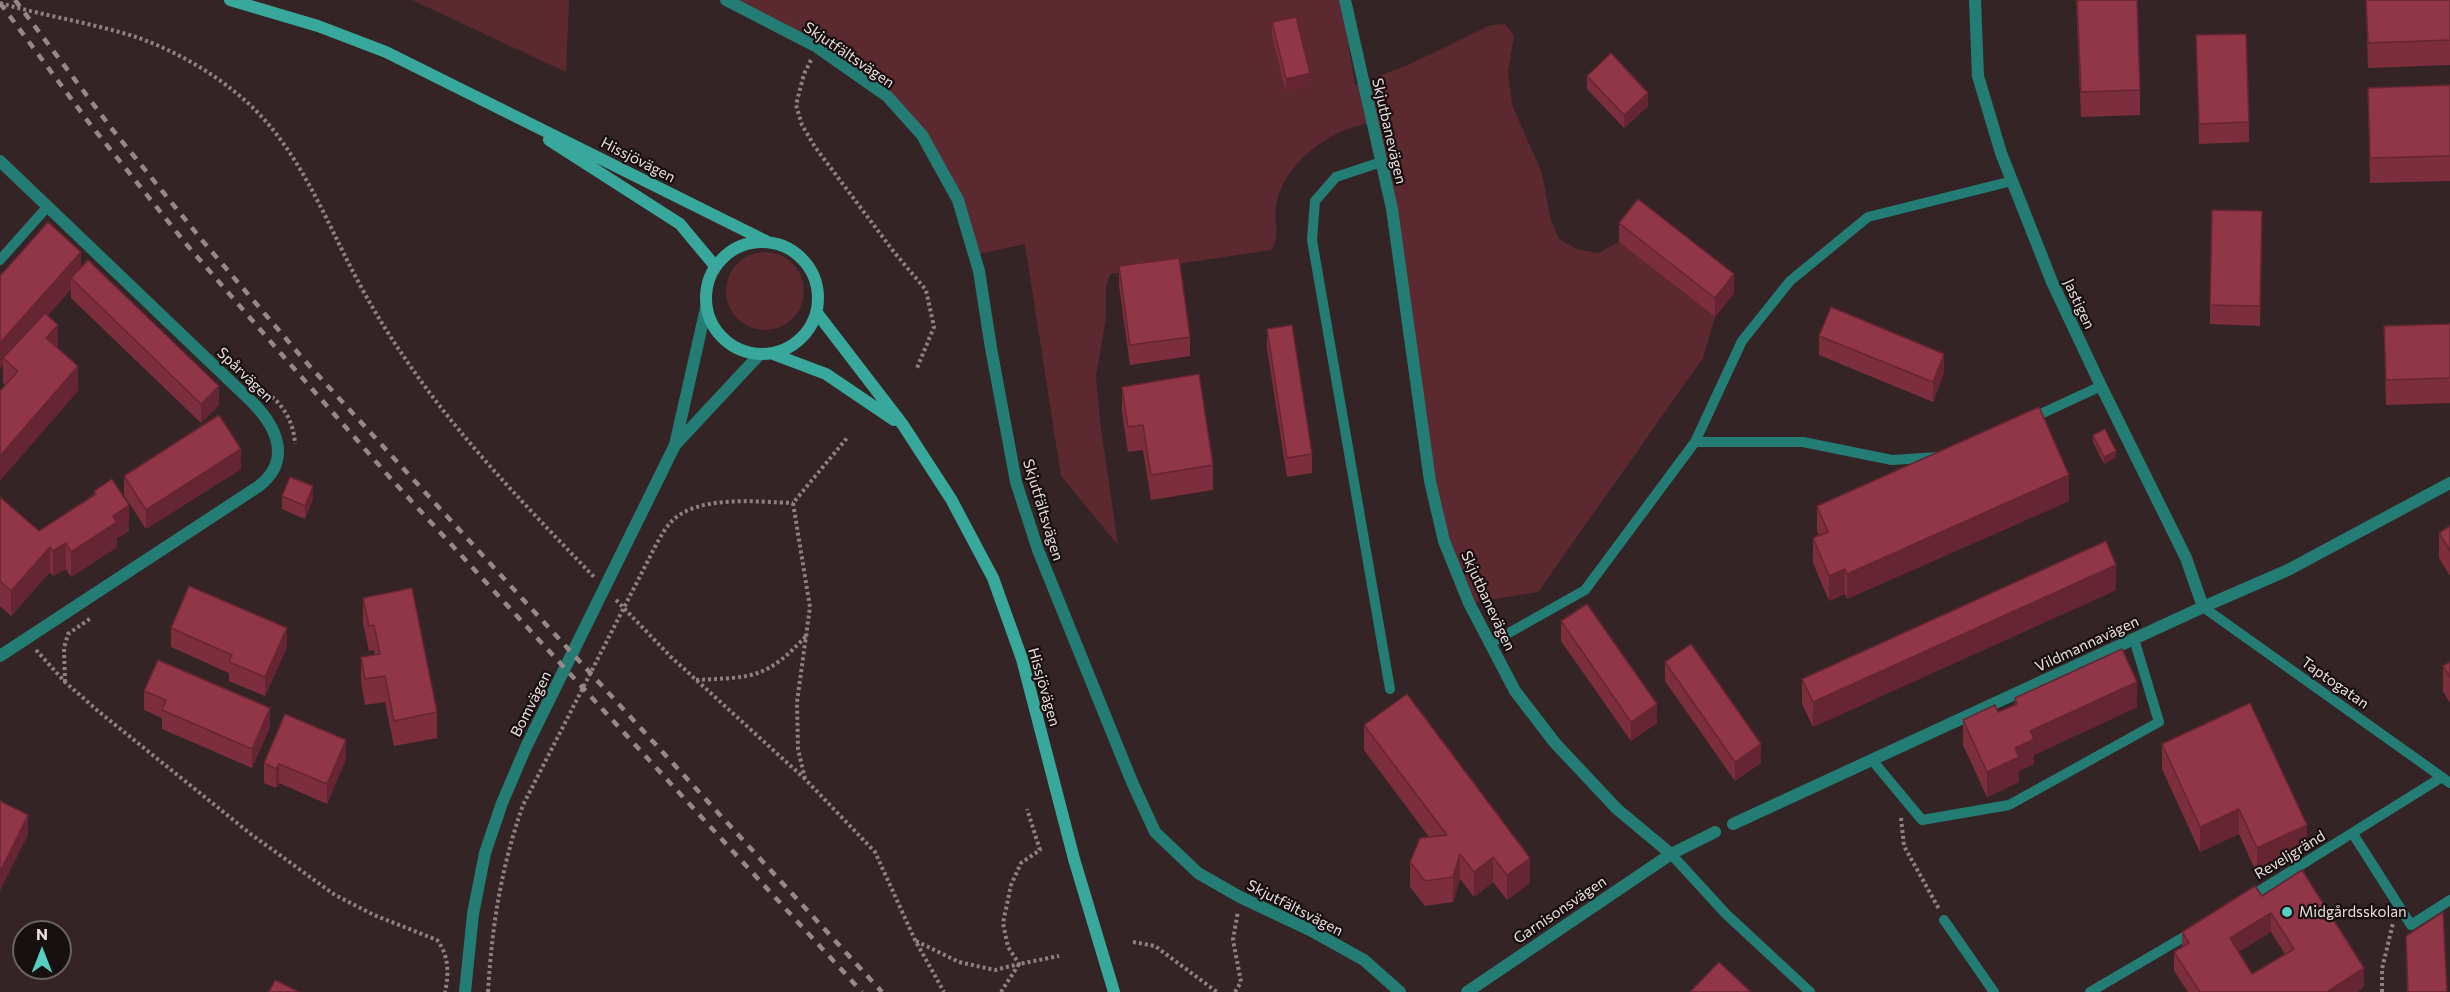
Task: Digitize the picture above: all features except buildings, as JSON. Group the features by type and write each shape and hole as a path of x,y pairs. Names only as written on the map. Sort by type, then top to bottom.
{"main road":[{"name":"Hissjövägen","path":"230,0 318,26 366,45 495,105 766,241"},
{"name":"Hissjövägen","path":"495,105 680,224 715,266"},
{"path":"766,241 789,247 807,262 816,279 819,297 817,313 808,331 788,349 766,354 744,352 728,343 712,325 706,308 707,286 715,266 727,254 743,244 766,241"},
{"name":"Hissjövägen","path":"817,313 903,426 951,499 993,578 1022,659 1108,978 1116,992"},
{"name":"Hissjövägen","path":"766,354 826,374 903,426"}],"street":[{"name":"Skjutfältsvägen","path":"726,0 817,47 887,96 922,135 958,200 979,271 1016,482 1038,550 1155,832 1198,873 1364,960 1401,992"},
{"name":"Skjutbanevägen","path":"1344,0 1392,209 1430,481 1444,541 1469,603 1515,691 1555,743 1617,809 1671,854"},
{"name":"Jastigen","path":"1975,0 1978,76 2001,153 2052,282 2186,558 2203,607"},
{"name":"Spårvägen","path":"0,161 265,415 278,444 277,462 272,476 259,486 0,656"},
{"name":"Bomvägen","path":"465,992 473,914 485,853 502,802 526,747 675,445 706,308"},
{"name":"Bomvägen","path":"675,445 766,354"},
{"name":"Vildmannavägen","path":"1733,824 2288,570 2450,483"},
{"path":"1671,854 1715,832"},
{"name":"Garnisonsvägen","path":"1467,992 1671,854"}],"lane":[{"path":"1381,162 1336,177 1315,201 1312,240 1390,689"},
{"path":"1491,643 1585,590 1695,442 1742,341 1790,281 1868,217 2012,181"},
{"path":"0,260 48,206"},
{"path":"2015,426 2101,386"},
{"path":"1695,442 1803,442 1892,460 1950,456"},
{"name":"Taptogatan","path":"2203,607 2446,780"},
{"path":"1872,760 1922,820 2009,805 2159,722 2134,639"},
{"name":"Reveljgränd","path":"2240,903 2446,780"},
{"path":"2353,834 2411,925 2450,900"},
{"name":"Skjutbanevägen","path":"1671,854 1726,914 1810,992"},
{"path":"1944,920 1994,992"},
{"path":"2090,992 2199,928"}],"path":[{"path":"0,3 138,38 206,71 260,114 281,140 318,198 348,262 402,353 464,439 563,545"},
{"path":"817,47 804,74 796,105 802,125 858,204 926,291 934,327 917,368"},
{"path":"259,387 276,399 289,417 295,436 295,448"},
{"path":"805,779 798,749 797,702 810,607 793,503 847,438"},
{"path":"488,992 491,940 507,851 523,805 657,543 672,522 693,508 735,501 793,503"},
{"path":"65,682 63,648 68,633 98,613"},
{"path":"695,680 745,678 768,670 784,659 808,634"},
{"path":"27,640 65,682 145,750 252,835 335,895 374,915 437,940 444,949 448,961 445,992"},
{"path":"671,657 805,779 875,852 915,940 944,992"},
{"path":"1898,790 1904,846 1944,920"},
{"path":"1019,964 1008,947 1004,923 1011,885 1021,863 1040,850 1028,809"},
{"path":"1235,992 1241,982 1233,939 1240,897"},
{"path":"2382,992 2382,969 2398,904"},
{"path":"915,940 959,962 995,970 1059,956"},
{"path":"1133,942 1155,946 1217,992"},
{"path":"1001,992 1019,964"}],"shaded area":[{"path":"412,0 569,0 566,72"},
{"path":"726,0 1341,0 1355,85 1408,65 1491,25 1505,24 1514,36 1508,72 1512,105 1542,173 1551,221 1559,239 1577,249 1598,253 1619,242 1715,317 1703,358 1538,592 1469,603 1444,541 1392,209 1372,123 1356,126 1325,140 1311,150 1288,176 1280,190 1276,206 1277,233 1271,250 1110,274 1106,287 1106,319 1096,376 1100,422 1118,545 1061,476 1025,244 974,255 958,200 922,135 887,96 817,47"},
{"path":"765,252 780,255 797,269 804,291 801,306 787,323 765,330 750,327 733,313 726,291 729,276 743,259"}],"railway":[{"path":"15,0 112,129 201,239 305,361 882,992"},
{"path":"0,3 90,124 187,245 290,364 393,481 862,992"}],"place":[{"name":"Midgårdsskolan","path":"2287,912"}]}
